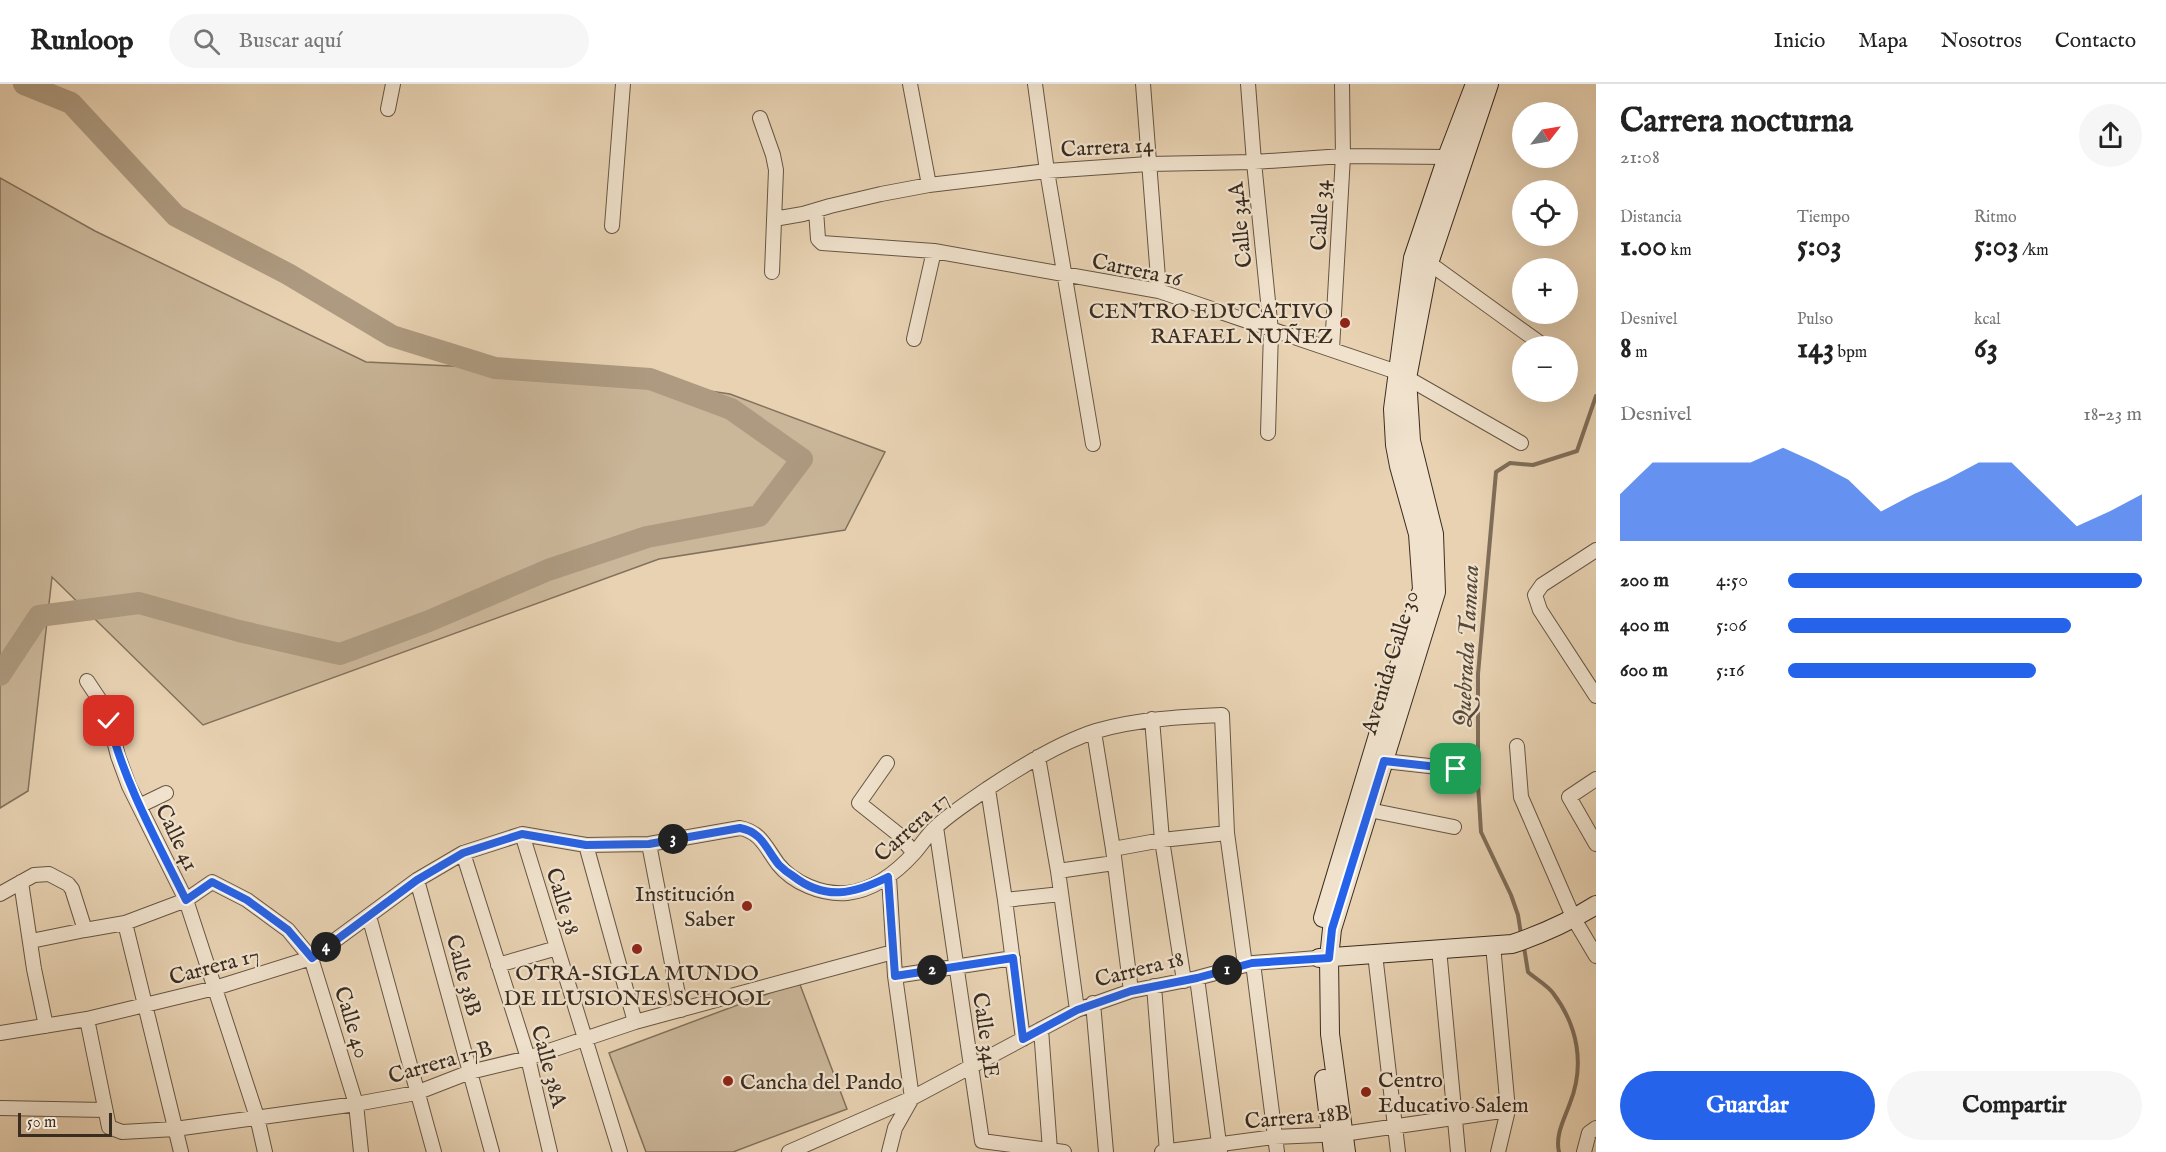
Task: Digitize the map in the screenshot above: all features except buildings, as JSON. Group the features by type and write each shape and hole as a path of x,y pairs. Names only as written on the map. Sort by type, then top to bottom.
{"main road":[{"name":"Avenida Calle 30","path":"1346,1152 1336,1140 1318,1035 1323,958 1320,926 1422,589 1418,534 1395,445 1393,409 1402,375 1421,260 1447,156 1475,84"},
{"name":"Avenida Calle 30","path":"1421,260 1489,84"},
{"name":"Avenida Calle 30","path":"1323,958 1436,592 1434,534 1411,441 1402,375"},
{"name":"Carrera 18","path":"1323,958 1512,944 1540,935 1574,919 1596,905"}],"street":[{"path":"388,109 393,84"},
{"path":"612,226 623,84"},
{"path":"910,84 929,185"},
{"path":"1035,84 1047,171 1093,444"},
{"path":"1143,84 1158,291"},
{"name":"Calle 34A","path":"1248,84 1271,331 1268,433"},
{"name":"Calle 34","path":"1332,349 1343,156 1342,84"},
{"path":"760,118 776,170 772,272"},
{"name":"Carrera 14","path":"774,219 929,185 1047,171 1148,164 1254,162 1343,156 1447,156"},
{"name":"Carrera 16","path":"816,210 818,239 822,243 934,251 1158,291 1402,375 1521,443"},
{"path":"914,339 934,251"},
{"path":"1421,260 1530,336"},
{"path":"1596,550 1542,585 1535,595 1540,610 1596,696"},
{"name":"Calle 41","path":"87,681 101,702 109,721 118,756 186,900 257,1117 265,1152"},
{"name":"Carrera 17","path":"0,1033 87,1019 146,1005 215,988 312,958 417,880 463,853 522,834 586,845 649,844 740,828 758,835 779,865 809,887 824,892 847,893 868,888 888,877 915,853 936,827 988,789 1038,757 1095,732 1152,719 1222,715 1227,833"},
{"path":"1152,719 1162,840 1220,1148"},
{"path":"1095,732 1131,991"},
{"path":"1517,746 1521,797 1574,919 1596,956"},
{"path":"1038,757 1058,871 1077,1010"},
{"path":"1384,761 1456,769"},
{"path":"887,763 859,803 898,834 915,853"},
{"path":"1596,779 1569,797 1596,844"},
{"path":"988,789 1023,1039"},
{"path":"140,806 166,794"},
{"path":"1369,810 1454,827"},
{"name":"Calle 34E","path":"936,827 982,1141 1057,1151"},
{"path":"1113,849 1162,840 1227,833 1277,1152"},
{"name":"Calle 38","path":"522,834 620,1152"},
{"path":"649,844 681,1010"},
{"path":"586,845 634,1022"},
{"name":"Calle 38A","path":"463,853 528,1058 550,1152"},
{"path":"1058,871 1114,864"},
{"path":"0,894 34,875 49,874 68,884 72,889 85,930"},
{"path":"888,877 895,976 912,1098 895,1128 889,1152"},
{"name":"Calle 38B","path":"417,880 492,1152"},
{"path":"21,882 34,969 46,1026"},
{"name":"Calle 40","path":"186,900 212,882 247,900 288,930 312,958 356,1104 361,1152"},
{"path":"1005,900 1061,894"},
{"path":"31,941 125,923 186,900"},
{"path":"369,916 434,1152"},
{"path":"125,923 181,1152"},
{"path":"1493,945 1508,1110 1498,1152"},
{"path":"498,964 557,948"},
{"path":"1439,950 1458,1152"},
{"name":"Carrera 17B","path":"105,1110 109,1127 114,1130 175,1129 356,1104 416,1093 470,1072 528,1058 634,1022 893,952"},
{"path":"1376,954 1398,1152"},
{"path":"895,976 1013,958"},
{"name":"Carrera 18","path":"797,1150 912,1098 1094,1003 1131,991 1249,964 1323,958"},
{"path":"1154,986 1167,1152"},
{"path":"1094,1003 1106,1152"},
{"path":"0,1108 105,1110 87,1019"},
{"path":"1041,1029 1057,1151"},
{"name":"Carrera 18B","path":"1162,1152 1220,1148 1274,1137 1336,1140 1395,1126 1508,1110"},
{"path":"1584,1152 1589,1133 1596,1128"}],"shaded area":[{"path":"0,178 95,231 366,362 582,372 730,394 885,452 845,530 659,559 203,725 52,577 28,791 0,808"},
{"name":"Cancha del Pando","path":"799,982 847,1109 733,1152 646,1152 609,1053"}],"waterway":[{"path":"0,675 39,616 139,603 239,631 340,654 429,621 548,570 647,537 759,516 802,459 731,409 650,379 495,368 392,336 288,274 176,216 71,103 24,84"},
{"name":"Quebrada Tamaca","path":"1521,934 1518,915 1511,895 1481,832 1478,784 1478,674 1496,472 1510,463 1533,465 1577,451 1596,396"},
{"name":"Quebrada Tamaca","path":"1524,947 1528,972 1551,990 1562,1006 1576,1046 1578,1060 1575,1089 1559,1134 1559,1152"}],"place":[{"name":"CENTRO EDUCATIVO RAFAEL NUÑEZ","path":"1345,323"},
{"name":"Institución Saber","path":"747,906"},
{"name":"OTRA-SIGLA MUNDO DE ILUSIONES SCHOOL","path":"637,949"},
{"name":"Cancha del Pando","path":"728,1081"},
{"name":"Centro Educativo Salem","path":"1366,1092"}],"route":[{"path":"109,721 129,786 186,900 212,882 247,900 288,930 312,958 417,880 463,853 522,834 586,845 649,844 740,828 758,835 779,865 796,879 824,892 847,893 868,888 888,877 895,976 1013,958 1023,1039 1077,1010 1131,991 1197,978 1252,963 1329,958 1332,929 1384,761 1456,769"}]}
